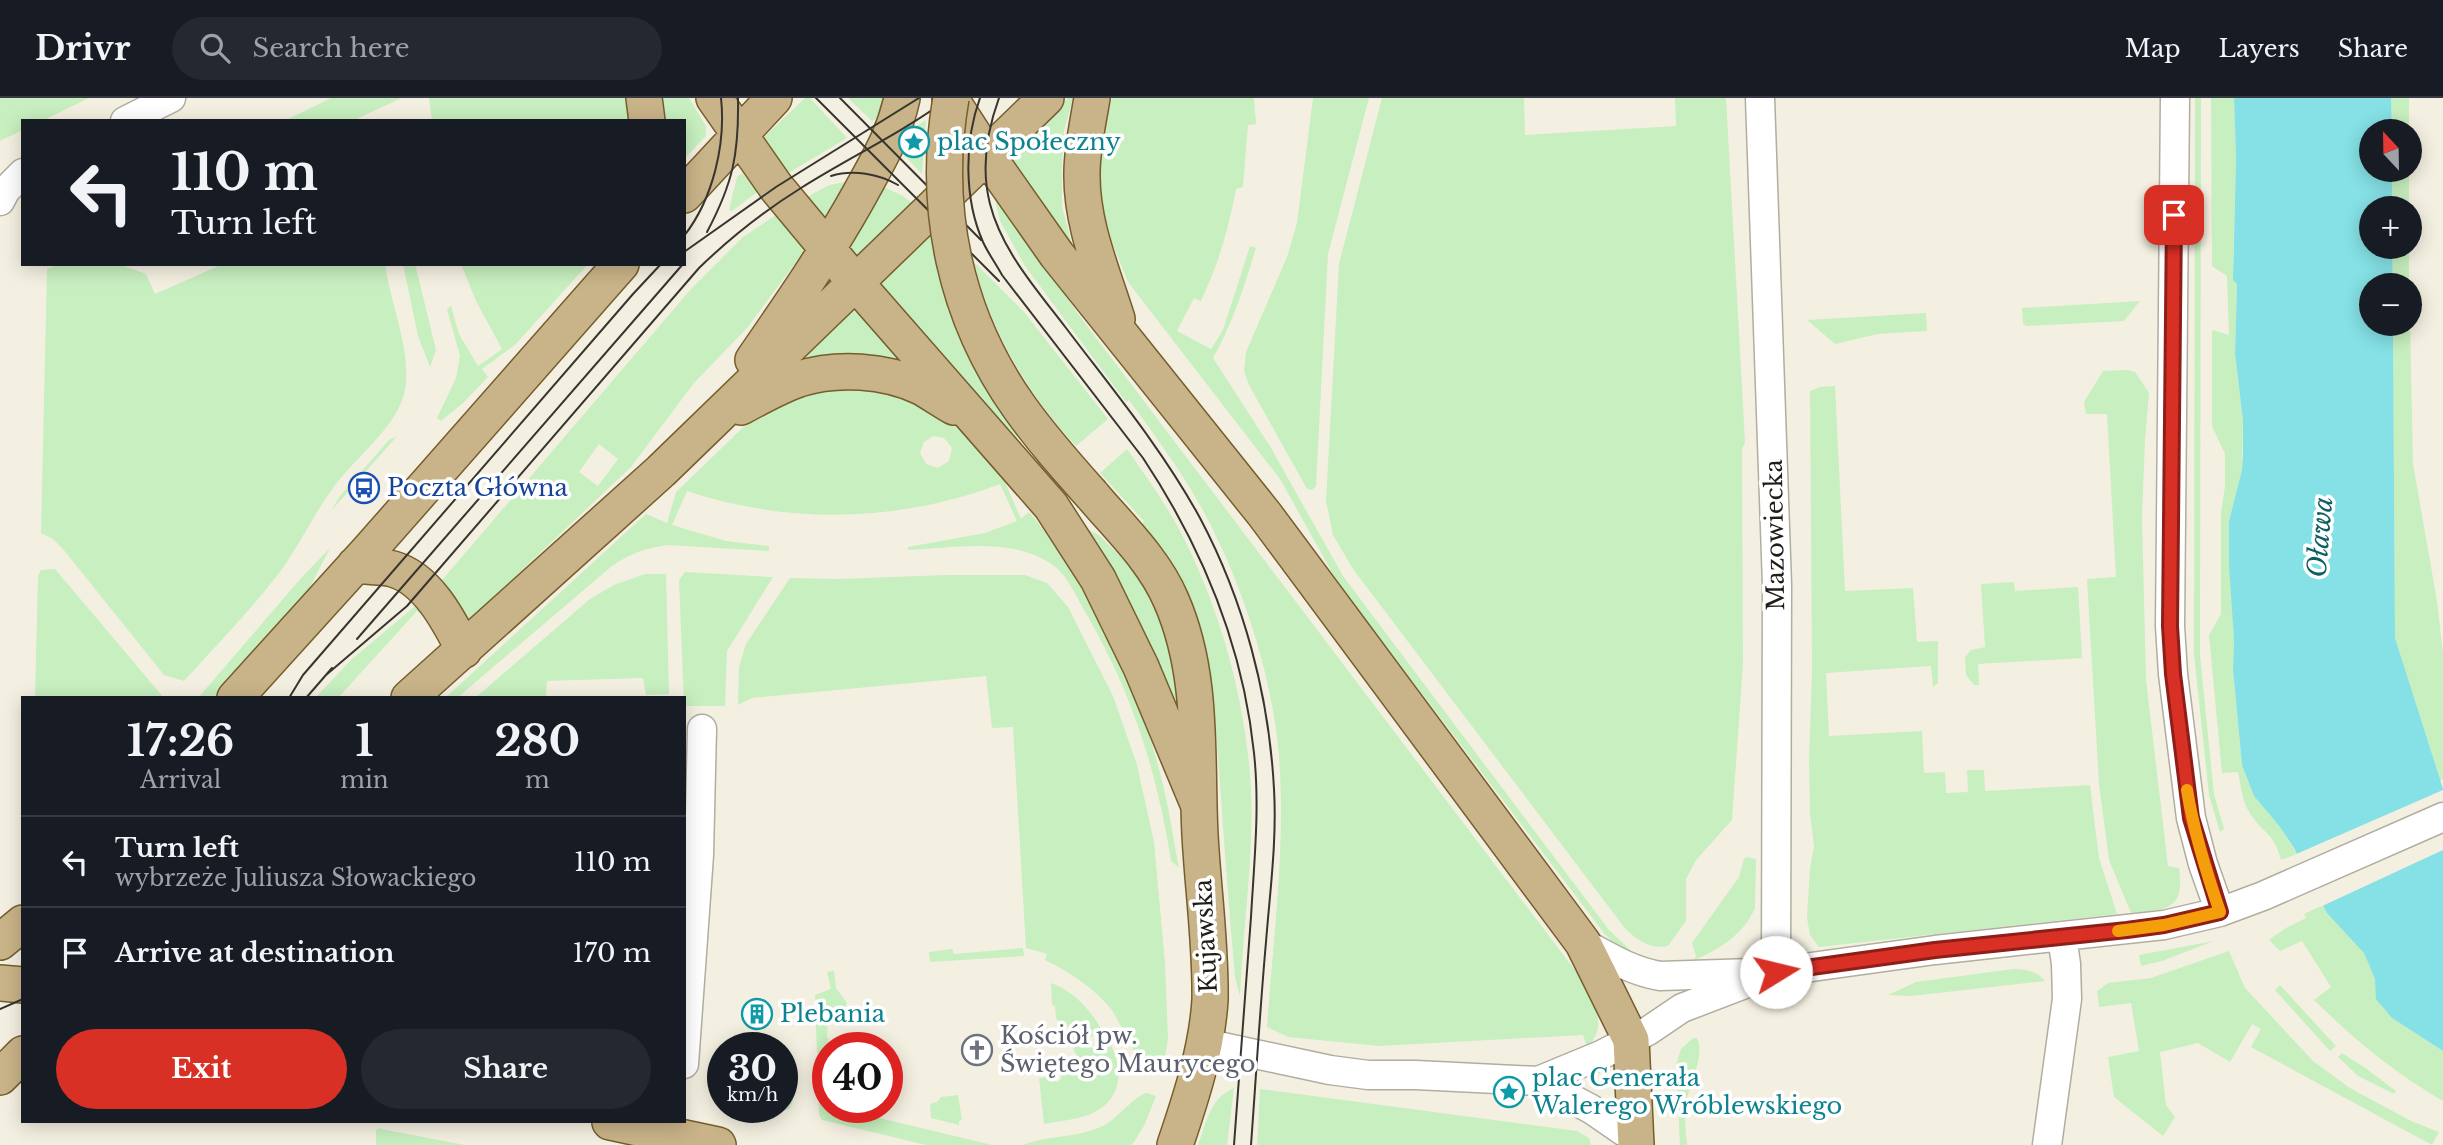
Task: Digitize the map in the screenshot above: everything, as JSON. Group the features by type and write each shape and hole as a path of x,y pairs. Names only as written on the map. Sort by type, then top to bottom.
{"main road":[{"path":"644,98 647,119"},
{"path":"714,98 776,187 855,282 1051,506 1098,579 1141,667 1199,806"},
{"path":"686,193 774,98"},
{"path":"710,424 828,249 896,125 902,98"},
{"path":"950,98 1057,255 1265,515 1583,943 1631,1040 1636,1143"},
{"name":"Kujawska","path":"950,98 945,144 944,200 952,256 970,317 998,374 1019,407 1046,443 1157,573 1184,632 1194,681 1210,983 1209,1024 1175,1145"},
{"path":"411,696 661,471 1046,98"},
{"path":"1092,98 1083,158 1083,199 1092,243 1122,336"},
{"path":"237,696 619,266"},
{"path":"710,424 798,380 855,372 884,375 920,387 979,423"},
{"path":"355,565 394,570 422,588 447,618 464,650"},
{"path":"0,942 21,925"},
{"path":"0,983 21,985"},
{"path":"0,1077 21,1056"},
{"path":"0,1083 21,1082"},
{"path":"620,1123 678,1129 718,1145"}],"street":[{"path":"129,119 171,98"},
{"name":"Mazowiecka","path":"1760,98 1777,585 1776,972"},
{"path":"2175,98 2170,626 2173,674 2191,818 2220,912"},
{"path":"0,201 6,190 21,175"},
{"path":"686,1036 699,855 702,729"},
{"path":"1583,943 1630,969 1660,976 1776,972 1935,950 2164,925 2220,912 2292,884 2443,817"},
{"path":"2047,1145 2067,999 2062,937"},
{"path":"1204,1044 1330,1070 1368,1075 1538,1080 1631,1040 1682,1008 1776,972"},
{"path":"1538,1080 1591,1109 1636,1143"}],"green space":[{"path":"0,98 89,98 46,119 21,119 21,131 0,141"},
{"path":"331,98 402,98 356,119 288,119"},
{"path":"429,98 628,98 631,119 432,119"},
{"path":"659,98 689,98 706,126 706,136 686,157 686,119 662,119"},
{"path":"805,98 810,98 847,138 785,175 763,148 764,137"},
{"path":"848,98 888,98 885,113 872,121"},
{"path":"1068,98 1073,98 1064,131 1062,207 1073,247 1071,250 1007,159"},
{"path":"1112,98 1254,98 1256,124 1248,125 1243,187 1236,189 1222,246 1201,301 1194,298 1177,331 1211,349 1223,330 1250,246 1256,248 1232,318 1213,358 1271,448 1343,576 1609,930 1642,961 1620,950 1604,933 1362,615 1333,574 1280,479 1128,282 1111,240 1101,199 1099,160 1103,129"},
{"path":"1313,98 1369,98 1328,254 1316,486 1312,490 1307,489 1249,385 1244,371 1246,352 1287,257 1297,223"},
{"path":"1382,98 1524,98 1525,135 1676,126 1675,98 1726,98 1745,442 1742,449 1743,663 1732,820 1696,860 1686,879 1686,921 1668,946 1643,942 1624,927 1353,569 1333,535 1326,501 1339,264"},
{"path":"2195,98 2201,98 2200,656 2214,794 2224,829 2220,832 2209,795 2194,655"},
{"path":"2211,98 2234,98 2236,158 2233,262 2237,284 2235,353 2243,421 2242,470 2229,521 2233,670 2242,765 2254,796 2280,827 2297,854 2281,860 2272,839 2248,810 2238,772 2222,773 2209,635 2221,614 2221,513 2225,486 2225,454 2212,426 2212,330 2229,335 2227,276 2212,266"},
{"path":"2391,98 2409,98 2409,119 2392,119"},
{"path":"926,120 922,174 903,154 910,130"},
{"path":"742,173 756,189 756,193 732,211 729,210 737,177"},
{"path":"850,181 825,219 807,197 829,185"},
{"path":"2392,182 2409,182 2409,196 2392,196"},
{"path":"880,185 915,205 857,256 844,242"},
{"path":"993,192 1081,318 1577,973 1592,1000 1598,1018 1595,1036 1589,1045 1587,1046 1583,1035 1379,1046 1288,1037 1267,1027 1278,892 1281,791 1276,726 1252,627 1215,533 1192,491 1129,400 1126,402 1025,266 1000,221"},
{"path":"776,215 805,250 747,328 694,383 631,467 452,636 442,632 417,611 340,696 317,696 352,659 431,593 691,289 743,237","holes":["599,444 618,459 598,486 579,472"]},
{"path":"933,234 964,345 1021,444 879,284"},
{"path":"2392,259 2409,259 2409,273 2393,273"},
{"path":"974,262 1024,312 1108,419 1076,446 1042,405 1013,360 990,312"},
{"path":"54,266 124,266 146,274 155,294 218,266 385,266 406,359 405,390 401,404 385,429 333,488 271,583 184,681 164,675 63,549 53,539 41,533 47,269"},
{"path":"403,266 415,266 436,350 430,367 418,336"},
{"path":"462,266 586,266 516,344 482,369 488,377 441,421 437,418 456,378 460,356 447,309 451,306 459,334 478,366 502,349 476,301"},
{"path":"2140,301 2124,321 2026,326 2023,323 2022,308"},
{"path":"856,305 912,369 808,364 803,357"},
{"path":"1926,313 1927,331 1878,334 1835,344 1807,320"},
{"path":"2393,336 2410,336 2413,464 2437,601 2443,654 2443,779 2439,782 2395,638"},
{"path":"2103,371 2135,372 2149,393 2142,517 2146,680 2168,866 2179,868 2180,882 2179,893 2171,905 2131,913 2109,860 2099,784 2087,579 2116,577 2107,414 2086,414 2084,402"},
{"path":"1835,386 1845,591 1913,588 1917,642 1938,641 1938,683 1933,687 1931,666 1826,673 1829,736 1922,731 1924,773 1945,772 1946,793 1968,792 1967,770 1984,770 1985,791 2090,785 2099,858 2117,914 1819,947 1810,935 1807,918 1814,847 1809,760 1812,671 1810,391"},
{"path":"838,388 887,389 944,414 962,430 1005,482 1021,519 1029,512 1053,543 1096,610 1114,645 1156,756 1179,868 1171,861 1150,763 1128,700 1101,640 1061,572 1035,555 1000,547 962,546 908,550 908,547 985,533 1017,521 1000,484 923,506 844,515 765,510 687,491 672,525 726,541 769,546 769,551 668,545 632,554 612,566 459,696 447,696 646,514 667,523 676,492 756,415 810,391","holes":["933,436 944,438 952,448 949,461 938,468 926,464 920,453 924,442"]},
{"path":"397,436 331,511 340,496 389,440"},
{"path":"1127,449 1167,508 1194,559 1218,622 1237,688 1248,755 1252,815 1240,996 1235,978 1215,722 1205,654 1183,589 1165,557 1141,525 1144,521 1100,473"},
{"path":"1074,510 1089,530 1099,535 1142,578 1167,627 1182,711 1177,713"},
{"path":"330,548 308,591 215,696 200,696"},
{"path":"55,569 162,696 35,696 38,576 41,570"},
{"path":"685,572 773,577 727,651 725,706 686,706 679,580"},
{"path":"645,574 666,574 669,694 646,695 643,678 547,681 546,696 477,696 590,599 614,585"},
{"path":"1025,575 1047,583 1068,607 1113,696 1137,765 1154,842 1165,963 1168,1039 1163,1070 1147,1064 1138,1056 1111,1009 1097,994 1072,975 1045,960 1047,954 1026,948 1013,727 992,728 986,676 752,698 738,705 739,667 746,644 790,578"},
{"path":"2014,582 2015,591 2078,587 2082,658 1978,664 1979,685 1974,685 1966,675 1965,657 1971,650 1985,647 1981,584"},
{"path":"1747,857 1756,859 1755,908 1744,926 1730,940 1694,960 1696,956 1692,943 1739,877"},
{"path":"2323,905 2364,953 2392,1018 2443,1051 2443,1101 2375,1055 2314,1000 2331,987 2302,941 2280,951 2269,940 2306,918 2304,914"},
{"path":"2214,941 2162,961 2141,966 2139,955"},
{"path":"1023,948 1024,956 930,962 929,952 952,949 954,954"},
{"path":"2229,951 2245,988 2313,1061 2350,1088 2411,1121 2439,1132 2432,1145 2251,1047 2261,1029 2252,1024 2230,1062 2198,1043 2160,1052 2166,1105 2175,1117 2163,1136 2114,1097 2108,1057 2139,1051 2131,1003 2099,1007 2097,991 2108,983 2151,978"},
{"path":"2013,969 2031,971 2045,981 1911,996 1888,995 1916,982"},
{"path":"834,971 836,988 847,1003 838,1025 835,1018 828,1019 827,1032 816,1032 815,995 831,989 827,972"},
{"path":"1051,983 1077,998 1090,1013 1107,1038 1101,1039 1100,1035 1089,1036 1091,1048 1101,1047 1109,1042 1118,1064 1119,1075 1114,1094 1099,1110 1083,1117 1044,1124 1039,1078 1047,1077 1057,1082 1061,1079 1063,1066 1075,1062 1078,1057 1070,1043 1074,1035 1073,1029 1061,1024 1056,1018 1055,1006 1052,1005"},
{"path":"2280,985 2336,1046 2330,1051 2275,990"},
{"path":"1693,1038 1697,1038 1699,1054 1687,1097 1687,1145 1680,1145 1676,1065 1681,1049"},
{"path":"2342,1053 2396,1091 2394,1094 2358,1076 2338,1057"},
{"path":"1234,1088 1227,1145 1198,1145 1214,1105 1226,1092"},
{"path":"1260,1089 1577,1131 1589,1138 1591,1145 1257,1145"},
{"path":"1147,1093 1156,1096 1144,1126 1132,1145 1023,1145 1084,1133 1103,1126"},
{"path":"958,1095 962,1120 959,1125 931,1118 930,1104 941,1097"},
{"path":"834,1123 900,1123 992,1145 926,1145"},
{"path":"379,1128 465,1145 376,1145 376,1130"}],"water":[{"name":"Oława","path":"2234,98 2391,98 2392,119 2359,119 2359,182 2392,182 2392,196 2359,196 2359,259 2392,259 2393,273 2359,273 2359,336 2393,336 2395,638 2443,789 2443,1051 2392,1018 2376,999 2375,979 2364,953 2327,913 2294,848 2254,796 2242,765 2233,670 2234,640 2229,565 2229,521 2242,470 2243,452 2243,421 2235,353 2237,284 2233,280 2236,158"}],"pier":[{"path":"2443,790 2443,850 2320,907 2294,855"}],"tram line":[{"path":"686,233 703,205 715,170 721,134 721,98"},
{"path":"707,232 733,168 738,98"},
{"path":"816,98 999,281"},
{"path":"840,98 981,240"},
{"path":"686,251 776,187 919,98"},
{"path":"326,675 407,606 699,268 748,225 787,197 949,98"},
{"path":"980,98 971,133 968,170 972,208 983,242 1002,275 1143,458 1164,492 1201,562 1230,636 1240,674 1254,753 1256,815 1234,1145"},
{"path":"999,98 991,124 986,177 990,204 1003,238 1032,284 1137,421 1186,493 1216,550 1252,649 1267,719 1275,827 1251,1145"},
{"path":"831,176 866,174 898,185"},
{"path":"290,696 303,675 659,266"},
{"path":"357,639 681,266"},
{"path":"308,696 332,668"},
{"path":"0,1009 21,1000"}],"slow traffic":[{"path":"2118,931 2164,925 2220,912 2203,864 2187,790"}],"place":[{"name":"plac Społeczny","path":"914,142"},
{"name":"Poczta Główna","path":"364,488"},
{"name":"Plebania","path":"757,1014"},
{"name":"Kościół pw. Świętego Maurycego","path":"977,1050"},
{"name":"plac Generała Walerego Wróblewskiego","path":"1509,1092"}],"route":[{"path":"1776,972 1935,950 2127,930 2164,925 2220,912 2191,818 2173,674 2170,626 2174,215"}]}
